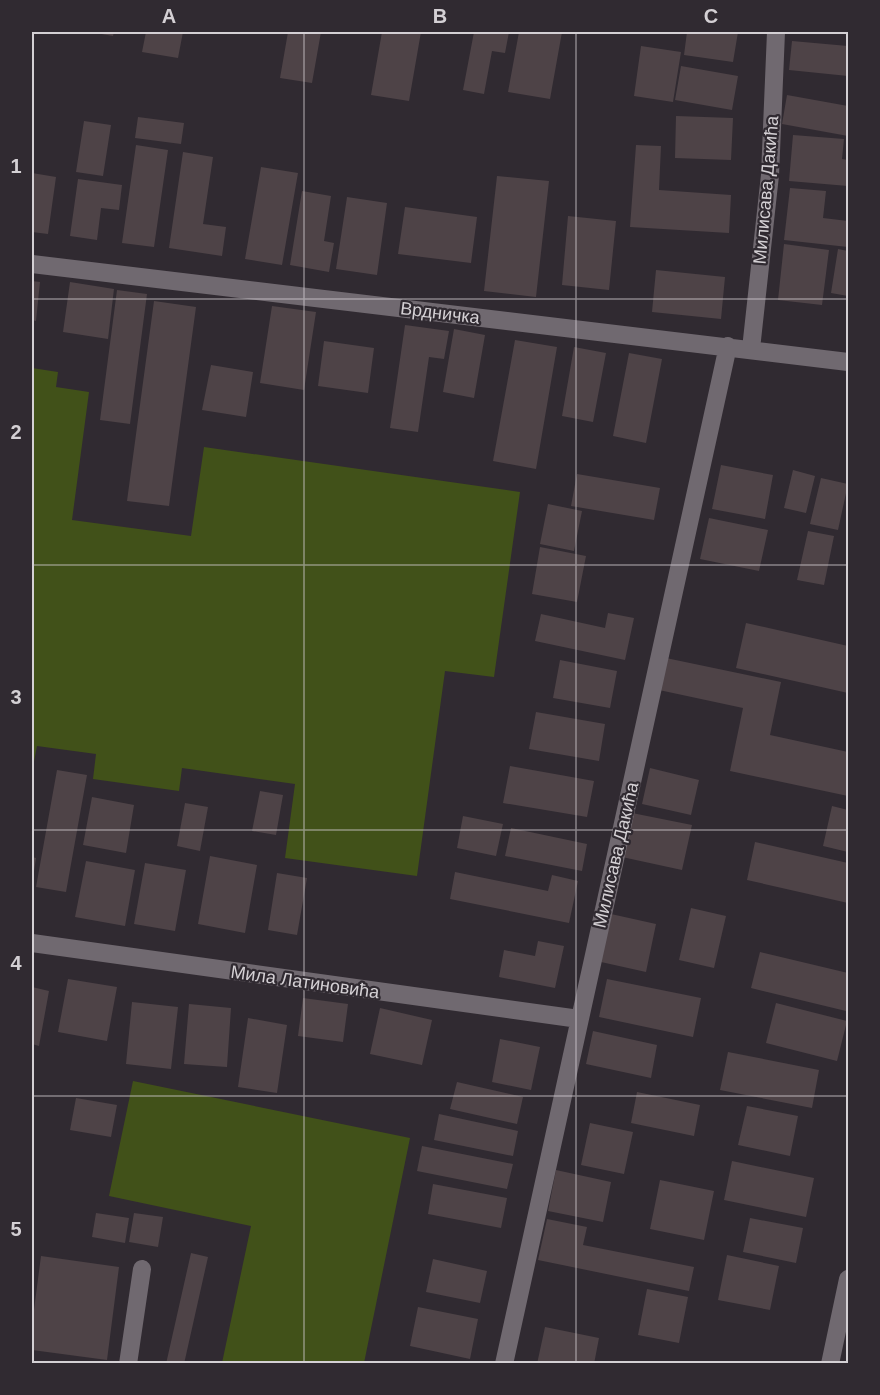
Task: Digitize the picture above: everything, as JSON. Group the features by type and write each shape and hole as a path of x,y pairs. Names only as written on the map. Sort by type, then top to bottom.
{"street":[{"name":"Милисава Дакића","path":"751,349 770,175 776,32"},
{"name":"Врдничка","path":"32,264 849,362"},
{"name":"Милисава Дакића","path":"504,1364 728,346"},
{"name":"Мила Латиновића","path":"32,943 579,1019"},
{"path":"128,1364 142,1269"},
{"path":"830,1364 849,1280"}],"green space":[{"path":"32,368 58,372 56,387 89,392 72,520 191,536 204,447 520,492 494,677 445,671 417,876 285,858 295,784 182,768 179,791 93,779 96,754 37,746 32,772"},
{"path":"133,1081 410,1138 364,1363 222,1363 251,1226 109,1196"}],"building":[{"path":"90,32 114,32 113,36"},
{"path":"146,32 183,32 178,58 142,52"},
{"path":"288,32 321,32 312,83 280,78"},
{"path":"382,32 421,32 409,101 371,95"},
{"path":"474,32 509,32 505,53 492,51 484,94 463,90"},
{"path":"519,32 562,32 550,99 508,92"},
{"path":"687,32 738,32 733,62 684,55"},
{"path":"792,41 848,46 848,76 789,70"},
{"path":"641,46 681,52 673,102 634,96"},
{"path":"681,66 738,76 732,110 675,100"},
{"path":"787,95 848,106 848,136 782,124"},
{"path":"676,116 733,118 731,160 675,158"},
{"path":"138,117 184,123 181,144 135,138"},
{"path":"84,121 111,125 103,176 76,172"},
{"path":"793,135 844,139 842,159 848,160 848,186 789,181"},
{"path":"136,145 168,150 154,247 122,243"},
{"path":"636,145 661,146 659,190 731,195 729,233 630,227"},
{"path":"183,152 213,157 203,224 226,227 222,256 169,248"},
{"path":"261,167 298,173 282,265 245,259"},
{"path":"32,173 56,177 48,234 32,232"},
{"path":"497,176 549,181 536,297 484,291"},
{"path":"78,179 122,185 119,210 101,208 97,240 70,236"},
{"path":"790,188 826,191 823,218 848,221 848,247 784,240"},
{"path":"302,191 331,196 324,241 334,243 329,272 290,265"},
{"path":"347,197 387,203 377,275 336,269"},
{"path":"405,207 477,217 471,263 398,254"},
{"path":"568,216 616,221 609,290 562,285"},
{"path":"784,244 829,250 822,305 778,300"},
{"path":"838,249 848,251 848,296 831,293"},
{"path":"656,270 725,277 721,319 652,312"},
{"path":"32,281 40,282 36,321 32,320"},
{"path":"70,282 114,289 108,339 63,332"},
{"path":"117,290 147,294 130,424 100,420"},
{"path":"154,301 196,307 169,506 127,501"},
{"path":"272,306 316,312 304,390 260,383"},
{"path":"405,325 449,331 444,359 429,357 418,432 390,428"},
{"path":"454,329 485,335 474,398 443,392"},
{"path":"515,340 557,347 536,469 493,461"},
{"path":"324,341 374,348 368,393 318,386"},
{"path":"574,347 606,353 593,422 562,416"},
{"path":"629,353 662,359 646,443 613,436"},
{"path":"211,365 253,372 246,417 202,410"},
{"path":"721,465 773,475 765,519 712,509"},
{"path":"793,470 815,476 806,513 784,508"},
{"path":"577,474 660,488 654,520 571,506"},
{"path":"821,478 848,484 838,530 810,524"},
{"path":"548,504 582,511 574,551 540,544"},
{"path":"709,518 768,530 759,571 700,559"},
{"path":"808,531 834,536 824,585 797,580"},
{"path":"540,547 586,556 577,602 532,594"},
{"path":"608,613 634,618 625,660 535,641 541,614 605,628"},
{"path":"746,623 848,646 848,693 736,668"},
{"path":"666,658 781,682 770,735 848,752 848,796 730,771 743,708 659,690"},
{"path":"560,660 617,671 610,708 553,698"},
{"path":"536,712 605,724 599,761 529,749"},
{"path":"510,766 594,781 587,817 503,803"},
{"path":"650,768 699,780 691,815 642,804"},
{"path":"57,770 87,775 66,892 36,887"},
{"path":"260,791 283,795 276,835 252,831"},
{"path":"92,797 134,805 126,853 83,845"},
{"path":"185,803 208,807 200,851 177,846"},
{"path":"832,806 848,810 848,852 823,846"},
{"path":"632,813 692,825 682,870 622,857"},
{"path":"463,816 503,824 496,856 457,848"},
{"path":"511,828 587,844 582,871 505,856"},
{"path":"755,842 848,863 848,903 747,880"},
{"path":"210,856 257,865 245,933 198,924"},
{"path":"32,857 36,858 33,878 32,878"},
{"path":"86,861 135,870 125,926 75,917"},
{"path":"145,863 186,870 175,931 134,924"},
{"path":"455,872 548,891 552,875 578,881 569,923 450,899"},
{"path":"277,873 307,878 297,935 268,930"},
{"path":"691,908 726,916 714,968 679,960"},
{"path":"611,914 656,924 646,972 601,962"},
{"path":"538,941 564,946 555,988 499,977 504,950 535,956"},
{"path":"760,952 848,973 846,1011 751,988"},
{"path":"68,979 117,987 107,1041 58,1032"},
{"path":"607,979 701,998 693,1037 599,1017"},
{"path":"32,987 49,991 39,1046 32,1044"},
{"path":"303,998 348,1004 343,1042 298,1036"},
{"path":"132,1002 178,1007 171,1069 126,1064"},
{"path":"776,1003 847,1021 837,1061 766,1043"},
{"path":"189,1004 231,1008 227,1067 184,1064"},
{"path":"380,1008 432,1020 422,1065 370,1054"},
{"path":"248,1018 287,1025 277,1093 238,1087"},
{"path":"593,1031 657,1045 651,1078 586,1064"},
{"path":"500,1039 540,1047 531,1090 492,1082"},
{"path":"728,1052 819,1070 812,1108 720,1090"},
{"path":"457,1082 523,1097 517,1124 450,1109"},
{"path":"637,1092 700,1105 694,1136 631,1123"},
{"path":"76,1098 117,1105 111,1137 70,1130"},
{"path":"747,1106 798,1116 790,1156 738,1145"},
{"path":"439,1114 518,1131 513,1156 434,1140"},
{"path":"590,1123 633,1132 624,1174 581,1165"},
{"path":"422,1146 513,1164 507,1189 417,1171"},
{"path":"732,1161 814,1178 806,1217 724,1200"},
{"path":"556,1170 611,1182 603,1222 548,1211"},
{"path":"660,1180 714,1191 704,1240 650,1229"},
{"path":"433,1184 507,1198 501,1228 428,1214"},
{"path":"96,1213 129,1218 125,1243 92,1237"},
{"path":"134,1213 163,1217 158,1247 129,1242"},
{"path":"750,1218 803,1228 796,1263 743,1252"},
{"path":"547,1219 587,1227 583,1245 694,1267 689,1291 538,1260"},
{"path":"191,1253 208,1257 184,1364 166,1364"},
{"path":"727,1255 779,1266 770,1310 718,1300"},
{"path":"41,1256 119,1267 107,1360 32,1350 32,1325"},
{"path":"433,1259 487,1271 480,1303 426,1292"},
{"path":"647,1289 688,1297 679,1343 638,1335"},
{"path":"418,1307 478,1319 470,1359 410,1346"},
{"path":"545,1327 599,1338 594,1364 537,1364"}]}
